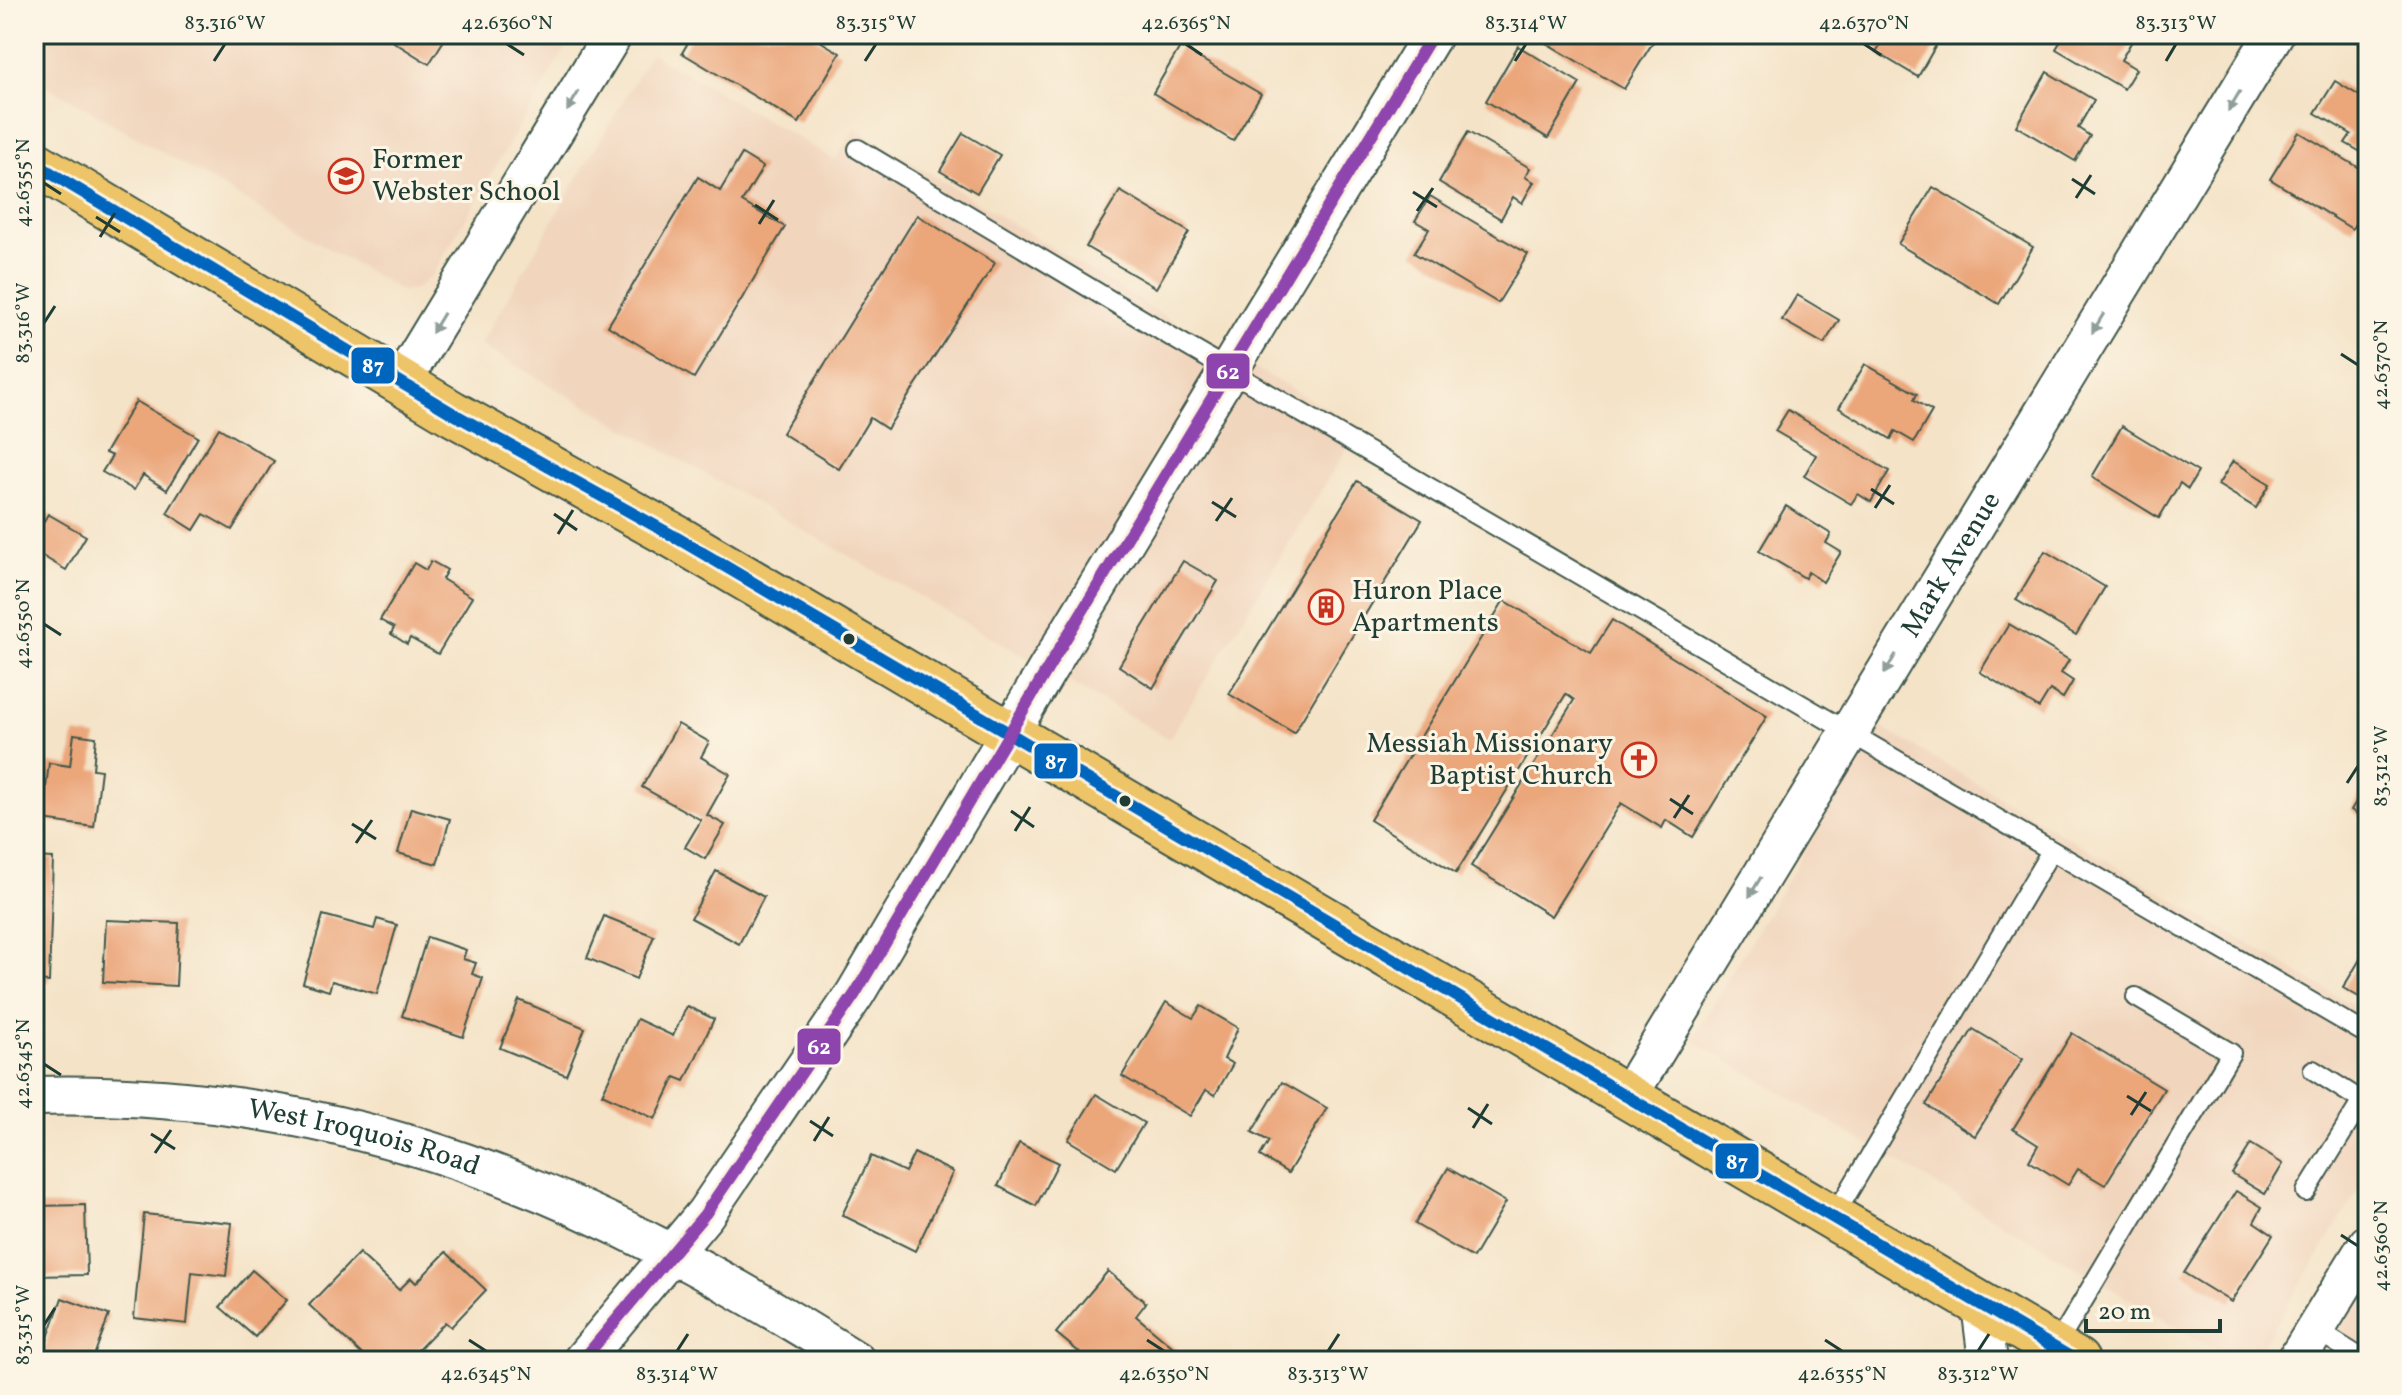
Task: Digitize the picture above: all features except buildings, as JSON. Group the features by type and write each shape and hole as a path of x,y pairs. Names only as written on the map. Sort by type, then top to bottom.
{"highway":[{"path":"34,163 2066,1355"}],"street":[{"path":"402,381 613,34"},
{"path":"582,1361 673,1255 748,1154 847,1006 1433,34"},
{"name":"Mark Avenue","path":"1628,1096 2274,34"},
{"name":"West Iroquois Road","path":"34,1096 126,1096 203,1101 339,1124 421,1146 563,1200 673,1255 856,1361"},
{"path":"2306,1346 2368,1244"},
{"path":"1981,1305 1988,1361"}],"lane":[{"path":"858,149 1848,733 2368,1035"},
{"path":"1833,1218 2051,851"},
{"path":"2066,1355 2231,1053 2136,997"},
{"path":"2306,1192 2365,1096 2313,1070"},
{"path":"2306,1346 2366,1361"}],"shaded area":[{"name":"Former Webster School","path":"34,34 574,34 433,274 416,289 402,291 34,78"},
{"path":"651,53 835,160 855,128 1204,340 1360,427 1169,739 480,345"},
{"path":"1879,726 2368,1014 2368,1174 2254,1361 2234,1361 1692,1040"},
{"path":"2368,1282 2368,1361 2320,1361"}],"transit line":[{"name":"62","path":"582,1361 705,1214 855,994 1057,653 1433,34"},
{"name":"87","path":"34,163 452,413 677,538 2077,1361"}],"place":[{"name":"Former Webster School","path":"346,176"},
{"name":"Huron Place Apartments","path":"1326,607"},
{"name":"Messiah Missionary Baptist Church","path":"1639,760"}]}
